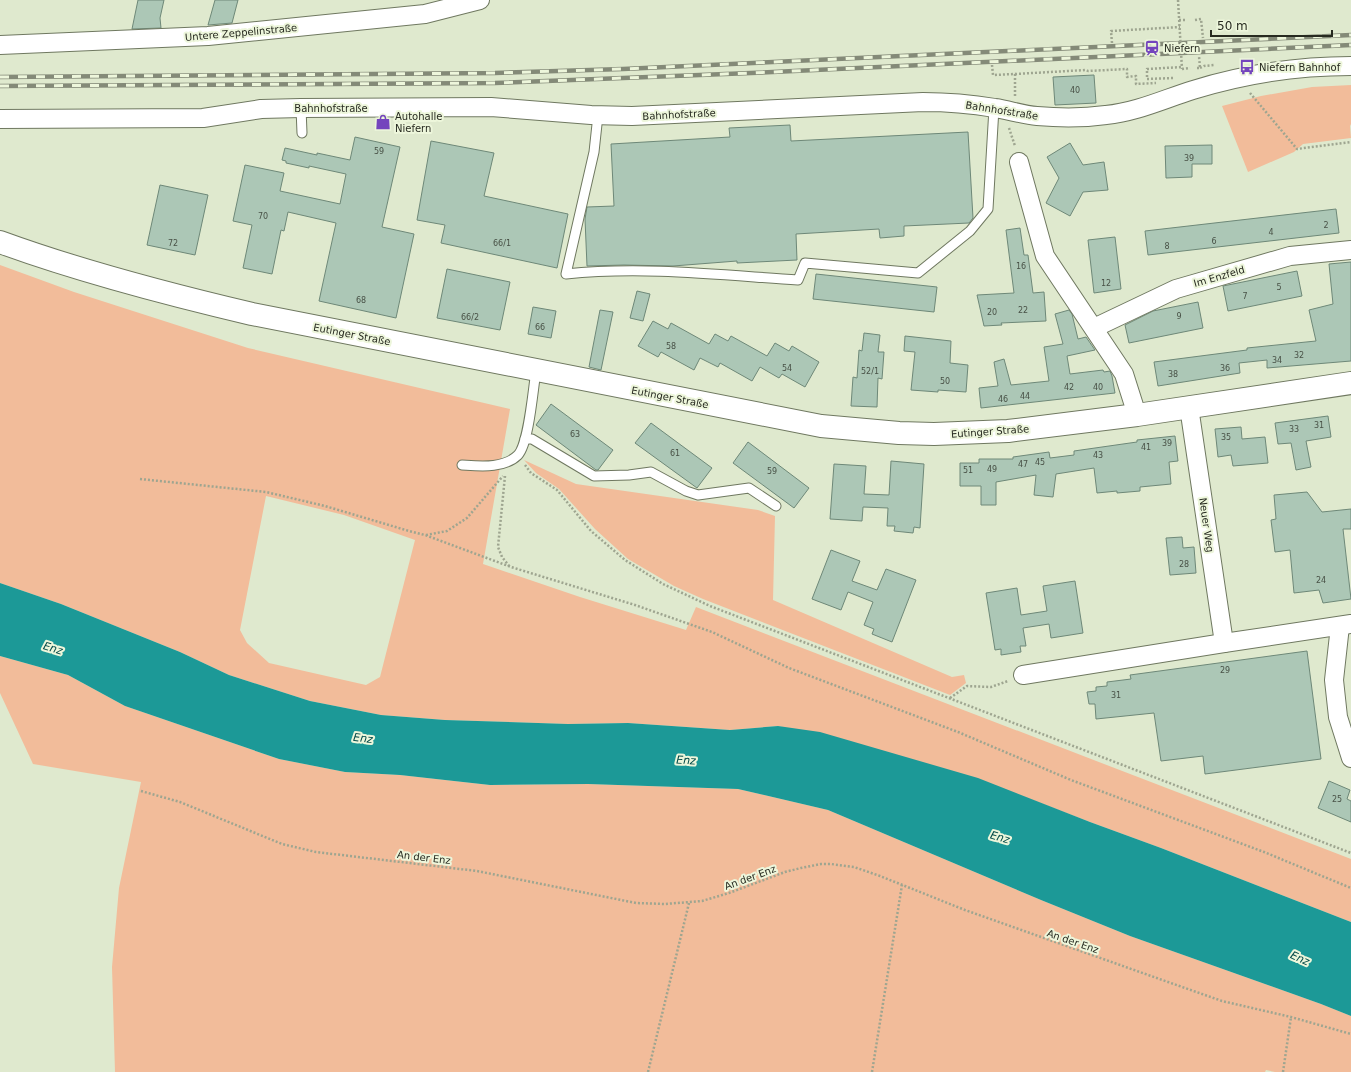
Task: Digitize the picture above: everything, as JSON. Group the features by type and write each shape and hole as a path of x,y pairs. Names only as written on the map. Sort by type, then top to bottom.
{"street":[{"name":"Untere Zeppelinstraße","path":"0,45 208,36 425,14 480,0"},
{"name":"Bahnhofstraße","path":"0,119 203,118 261,109 491,107 632,116 923,102 954,102 1035,116 1064,117 1106,115 1134,110 1193,90 1266,72 1291,69 1351,66"},
{"path":"1019,162 1045,256 1124,374 1137,415"},
{"name":"Eutinger Straße","path":"0,242 102,276 190,300 252,314 821,426 899,433 934,434 1008,431 1137,415 1351,383"},
{"name":"Im Enzfeld","path":"1094,328 1176,289 1290,256 1351,250"},
{"name":"Neuer Weg","path":"1190,407 1224,643"},
{"path":"1023,675 1346,625 1334,680 1338,717 1351,758"}],"lane":[{"path":"301,108 302,133"},
{"path":"598,115 594,152 566,274 588,272 663,271 798,280 805,263 918,273 970,231 988,209 994,108"},
{"path":"462,465 482,467 505,463 518,454 525,439 536,371"},
{"path":"525,439 532,439 594,476 629,475 650,472 686,491 698,495 749,488 776,506"}],"path":[{"path":"1178,0 1182,67"},
{"path":"1195,20 1201,19 1203,38"},
{"path":"1179,20 1187,20"},
{"path":"1112,43 1111,31 1180,27"},
{"path":"1199,56 1198,68 1204,66"},
{"path":"992,65 993,75 1126,69 1127,77 1136,76 1136,84 1158,83"},
{"path":"1175,78 1147,79 1147,69 1190,68"},
{"path":"1015,74 1015,96"},
{"path":"1248,91 1297,149 1351,142"},
{"path":"1008,122 1019,162"},
{"path":"518,454 531,473 557,490 591,531 625,560 663,584 710,606 1351,853"},
{"path":"425,535 446,531 467,518 506,474 499,525 498,547 502,557 511,567"},
{"path":"140,479 266,492 325,506 409,532 425,535 511,567 635,605 712,632 789,668 958,732 1071,780 1264,852 1351,888"},
{"path":"950,698 968,686 991,687 1023,675"},
{"name":"An der Enz","path":"141,791 180,802 282,844 316,852 477,871 636,902 665,904 702,901 729,893 791,870 821,864 854,867 965,910 1222,1001 1291,1017 1351,1034"},
{"path":"872,1072 902,885"},
{"path":"648,1072 689,903"},
{"path":"1283,1072 1291,1017"}],"shaded area":[{"path":"1351,85 1351,138 1303,144 1294,152 1248,172 1222,106 1261,96 1312,87"},
{"path":"0,265 74,292 248,348 510,409 483,564 580,597 686,630 696,607 1351,859 1351,922 975,778 910,759 778,726 730,730 628,723 568,724 445,720 381,715 310,701 229,675 180,652 61,604 0,583","holes":["266,496 344,515 415,540 380,677 366,685 269,663 247,643 240,630"]},
{"path":"524,460 576,484 758,510 775,516 773,600 952,677 964,675 966,683 950,695 703,599 674,586 628,559 595,529 559,489 536,473"},
{"path":"0,656 68,675 125,706 279,759 345,772 400,775 490,785 588,784 738,789 828,810 1130,936 1351,1016 1351,1072 1275,1072 1266,1070 1265,1072 115,1072 112,967 119,888 141,782 33,764 0,693"}],"water":[{"name":"Enz","path":"0,583 61,604 180,652 229,675 310,701 381,715 445,720 568,724 628,723 730,730 778,726 820,732 978,778 1351,922 1351,1016 1130,936 828,810 738,789 588,784 490,785 400,775 345,772 279,759 125,706 68,675 0,656"}],"building":[{"path":"138,0 164,0 160,18 161,28 132,29"},
{"path":"215,0 238,0 232,23 208,25"},
{"path":"1094,75 1096,103 1055,105 1053,77"},
{"path":"790,125 791,141 968,132 973,218 969,223 904,226 904,236 880,238 879,229 796,234 797,260 737,263 737,261 673,266 587,266 585,219 587,207 614,206 611,144 730,137 729,128"},
{"path":"355,137 400,147 382,227 414,234 396,318 319,301 336,223 288,212 284,231 281,230 272,274 243,268 252,225 233,221 245,165 284,173 280,191 340,204 346,174 286,163 286,161 282,160 285,148 350,160"},
{"path":"431,141 494,153 484,196 568,214 557,268 441,243 445,225 417,220"},
{"path":"1070,143 1083,165 1104,162 1108,190 1083,192 1070,216 1046,203 1059,178 1047,157"},
{"path":"1212,145 1212,164 1192,164 1192,177 1166,178 1165,146"},
{"path":"160,185 208,195 195,255 147,245"},
{"path":"1336,209 1339,233 1148,255 1145,231"},
{"path":"1020,228 1024,255 1028,255 1033,293 1044,292 1046,321 1001,323 1002,325 984,326 977,295 1014,293 1006,230"},
{"path":"1115,237 1121,289 1094,293 1088,240"},
{"path":"1351,262 1351,361 1267,368 1267,360 1239,363 1240,373 1158,386 1154,362 1247,350 1247,348 1316,341 1309,310 1333,304 1329,264"},
{"path":"447,269 510,282 500,330 437,318"},
{"path":"1297,271 1302,296 1228,311 1223,286"},
{"path":"816,274 937,287 934,312 813,299"},
{"path":"637,291 650,294 643,321 630,318"},
{"path":"1198,302 1203,328 1129,343 1125,325 1153,311"},
{"path":"533,307 556,311 551,338 528,334"},
{"path":"600,310 613,312 601,370 589,367"},
{"path":"1069,310 1072,314 1078,339 1086,337 1095,350 1067,356 1070,374 1103,370 1104,372 1110,371 1115,393 981,408 979,388 998,386 994,362 1004,359 1011,385 1049,381 1044,347 1063,344 1055,314"},
{"path":"653,321 668,329 671,323 709,344 715,334 728,341 731,336 767,356 775,343 789,351 792,346 819,362 805,387 782,374 779,378 760,367 752,381 720,363 718,367 700,358 694,370 661,352 658,357 638,346"},
{"path":"864,333 880,335 878,352 884,352 882,379 878,378 877,407 851,406 853,377 857,378 859,350 862,351"},
{"path":"905,336 951,341 950,363 968,365 966,392 911,390 915,352 904,351"},
{"path":"551,404 613,450 598,470 536,425"},
{"path":"1328,416 1331,437 1306,441 1311,467 1296,470 1291,443 1278,444 1275,423"},
{"path":"651,423 712,468 697,488 635,443"},
{"path":"1241,427 1242,439 1265,437 1268,463 1233,466 1231,455 1218,457 1215,429"},
{"path":"1175,436 1178,461 1169,462 1171,484 1140,487 1140,491 1097,493 1094,468 1056,474 1053,497 1034,495 1036,475 996,482 996,505 981,505 981,486 960,486 960,463 979,463 979,459 1013,459 1013,457 1049,452 1050,458 1074,455 1074,451 1137,442 1137,440"},
{"path":"748,442 809,488 794,508 733,463"},
{"path":"891,461 924,464 920,528 914,527 913,533 894,531 895,526 887,526 888,508 863,507 862,521 830,519 834,464 866,466 864,494 889,495"},
{"path":"1307,492 1322,512 1351,509 1351,529 1343,529 1351,599 1323,603 1319,590 1294,593 1290,550 1275,552 1271,520 1276,519 1274,495"},
{"path":"1182,537 1183,548 1194,547 1196,573 1170,575 1166,538"},
{"path":"831,550 860,561 852,581 877,590 886,569 916,580 892,642 872,634 874,629 864,625 873,602 848,592 841,610 812,599"},
{"path":"1075,581 1083,633 1051,638 1049,624 1023,628 1026,646 1020,646 1021,652 1001,655 1001,649 995,650 986,593 1017,588 1021,615 1047,611 1043,586"},
{"path":"1307,651 1321,759 1205,774 1203,756 1161,761 1154,713 1096,719 1095,704 1089,704 1087,692 1096,691 1096,687 1107,686 1107,682 1131,679 1130,675"},
{"path":"1329,781 1350,790 1347,799 1351,801 1351,822 1318,808"}],"railway":[{"path":"0,77 495,73 623,69 1351,35"},
{"path":"0,86 495,83 751,73 1351,45"}],"place":[{"name":"Niefern","path":"1152,48"},
{"name":"Niefern Bahnhof","path":"1247,67"},
{"name":"Autohalle Niefern","path":"383,122"}]}
